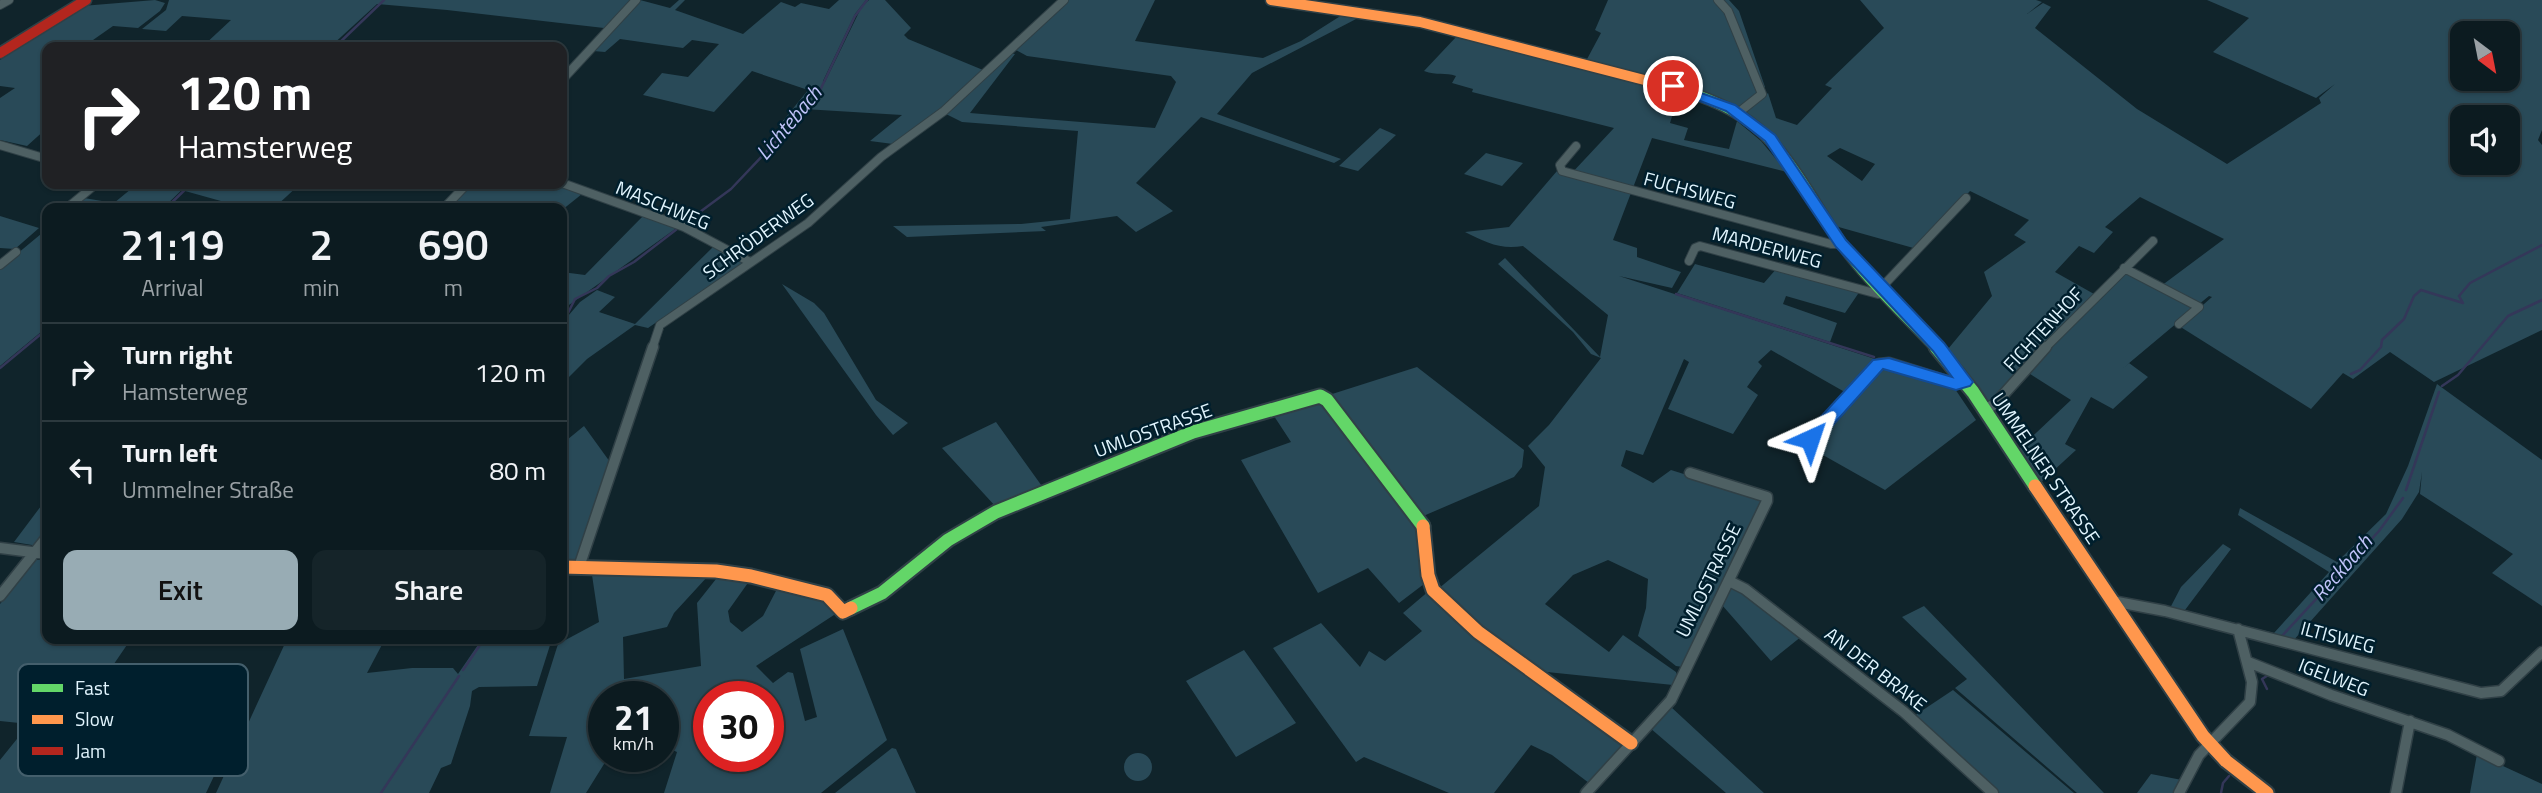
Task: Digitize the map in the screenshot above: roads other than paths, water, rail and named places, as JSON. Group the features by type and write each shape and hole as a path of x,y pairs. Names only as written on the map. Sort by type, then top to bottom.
{"main road":[{"path":"0,53 86,0"},
{"name":"UMMELNER STRASSE","path":"1271,0 1443,27 1659,82 1715,101 1738,113 1761,130 1784,157 1841,244 1938,347 1965,382 2209,744 2267,793"},
{"name":"UMLOSTRASSE","path":"567,567 716,571 751,576 827,594 843,612 882,593 948,540 996,512 1193,432 1320,396 1327,400 1422,524 1426,537 1429,583 1433,590 1478,632 1632,743"}],"street":[{"path":"0,5 9,0"},
{"path":"567,75 636,0"},
{"name":"SCHRÖDERWEG","path":"579,567 660,325 808,223 881,157 944,111 1064,0"},
{"path":"1718,0 1728,11 1762,94 1738,113"},
{"path":"0,145 42,158"},
{"name":"FUCHSWEG","path":"1576,146 1560,166 1562,171 1831,244 1841,244"},
{"name":"MASCHWEG","path":"567,185 684,227 750,262"},
{"path":"73,203 90,189"},
{"path":"449,203 462,189"},
{"path":"1883,290 1966,198"},
{"name":"FICHTENHOF","path":"1984,410 1995,404 2059,332 2152,241"},
{"name":"MARDERWEG","path":"1689,261 1696,246 1700,246 1878,294 1883,290"},
{"path":"0,265 16,251"},
{"path":"2124,268 2199,307 2179,324"},
{"path":"1810,439 1879,364 1889,363 1956,384 1965,382"},
{"name":"UMLOSTRASSE","path":"1586,793 1671,700 1767,497 1690,473"},
{"path":"0,596 42,544"},
{"path":"0,548 42,554"},
{"name":"AN DER BRAKE","path":"1729,581 1745,589 1904,712 1993,793"},
{"name":"ILTISWEG","path":"2112,601 2238,629 2481,692 2501,691 2542,652"},
{"path":"2179,793 2199,755 2250,702 2253,691 2238,629"},
{"name":"IGELWEG","path":"2248,662 2477,747 2499,761"},
{"path":"2396,793 2410,721"}],"waterway":[{"path":"340,42 384,0"},
{"name":"Lichtebach","path":"685,223 731,189 816,99 855,16 867,0"},
{"path":"171,203 186,189"},
{"name":"Lichtebach","path":"568,313 575,299 597,288 609,276 634,262 677,229"},
{"path":"2351,374 2360,370 2381,347 2382,340 2404,319 2414,296 2421,290 2463,303 2459,296 2470,283 2542,245"},
{"path":"1676,294 1874,357"},
{"name":"Reckbach","path":"2442,386 2458,375 2508,316 2542,300"},
{"path":"0,368 42,333"},
{"name":"Reckbach","path":"2406,490 2439,392"},
{"name":"Reckbach","path":"2281,637 2379,531 2403,498"},
{"name":"Lichtebach","path":"463,670 481,644"},
{"name":"Reckbach","path":"2267,689 2262,679 2270,674"},
{"name":"Lichtebach","path":"381,793 459,676"},
{"name":"Reckbach","path":"2221,793 2223,783 2229,776"}]}
